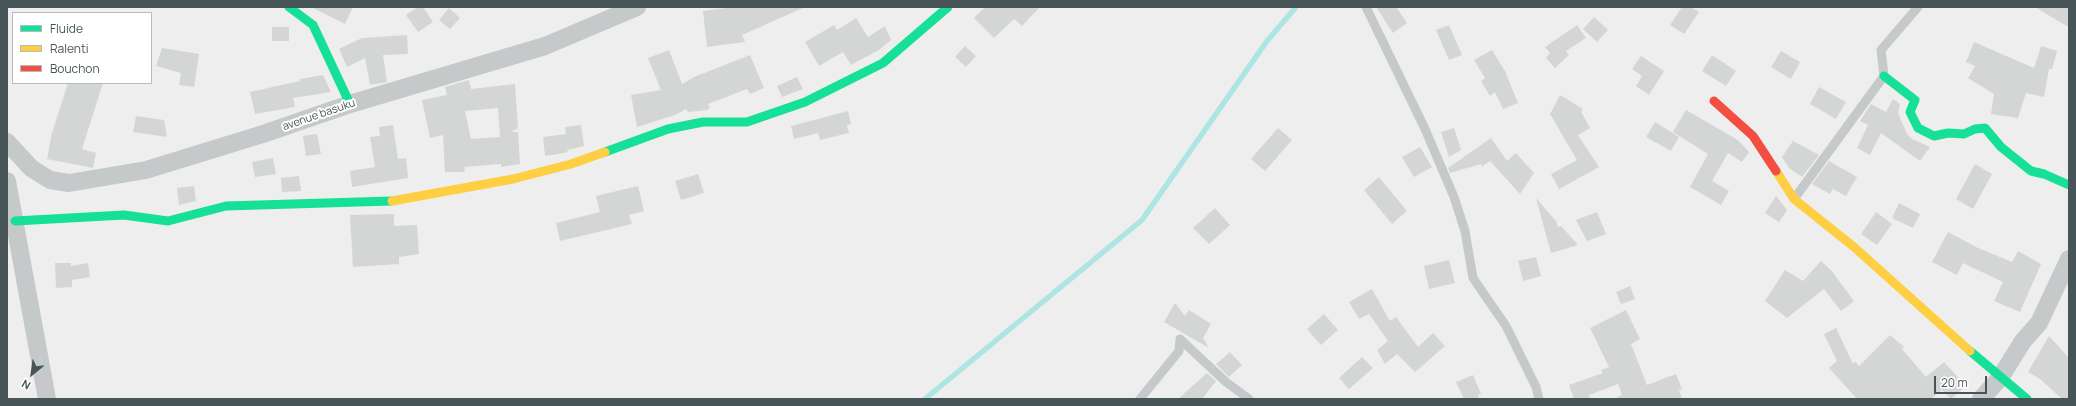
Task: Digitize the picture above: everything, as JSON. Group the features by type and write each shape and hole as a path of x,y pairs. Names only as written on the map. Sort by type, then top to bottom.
{"street":[{"path":"289,7 312,25 316,31 350,104"},
{"name":"avenue basuku","path":"7,142 30,168 50,180 69,183 146,170 263,134 350,104 545,46 637,7"},
{"path":"15,221 124,215 168,221 226,206 395,201 513,179 571,164 668,129 703,122 747,122 805,102 883,63 948,7"},
{"path":"1884,76 1915,100 1910,112 1918,128 1934,136 1948,132 1964,134 1975,129 1985,128 2001,147 2031,171 2044,174 2069,185"},
{"path":"1714,101 1753,136 1794,199 1854,247 2000,378 2027,399"},
{"path":"7,181 47,399"},
{"path":"1981,399 2000,378 2023,341 2039,323 2069,259"}],"lane":[{"path":"1366,7 1425,129 1454,197 1464,231 1473,278 1506,326 1536,387 1539,399"},
{"path":"1794,199 1884,76 1881,50 1918,7"},
{"path":"1140,399 1179,351 1180,339 1226,382 1249,399"}],"building":[{"path":"311,7 353,7 345,24"},
{"path":"418,7 423,7 433,22 418,32 406,15"},
{"path":"734,7 805,7 742,35 745,42 707,47 703,11"},
{"path":"985,7 1040,7 1022,26 1014,19 994,38 974,18"},
{"path":"1376,7 1396,7 1407,23 1393,33"},
{"path":"1682,7 1691,7 1699,12 1684,34 1670,25"},
{"path":"2035,7 2069,7 2069,27 2058,21"},
{"path":"449,8 460,18 450,29 439,20"},
{"path":"1594,17 1608,30 1597,42 1583,29"},
{"path":"856,18 868,37 885,26 891,40 879,50 851,65 843,52 819,66 805,42 834,25 837,30"},
{"path":"1449,25 1462,55 1449,60 1436,30"},
{"path":"1577,25 1586,38 1566,51 1569,55 1555,68 1546,58 1550,53 1545,47"},
{"path":"272,27 289,27 289,41 272,41"},
{"path":"407,35 408,54 383,55 387,82 370,85 365,58 347,67 339,49 362,38"},
{"path":"1974,42 2034,68 2041,46 2057,51 2052,69 2049,69 2044,97 2026,93 2018,118 1991,114 1994,94 1968,78 1975,66 1966,62"},
{"path":"965,46 976,56 966,67 955,57"},
{"path":"162,48 199,54 194,87 179,85 181,73 156,66"},
{"path":"669,50 682,84 694,77 750,55 764,88 750,94 747,89 708,104 710,108 707,110 688,112 686,109 675,115 637,127 631,95 661,90 648,58"},
{"path":"1492,50 1505,71 1518,103 1503,109 1495,92 1490,96 1481,81 1485,78 1474,60"},
{"path":"1781,51 1800,62 1791,79 1771,67"},
{"path":"1712,55 1736,71 1726,86 1702,71"},
{"path":"1641,56 1664,71 1649,95 1636,86 1642,76 1632,69"},
{"path":"323,75 331,92 293,98 295,107 255,114 250,92 300,81 300,79"},
{"path":"797,77 803,89 782,97 777,86"},
{"path":"469,80 471,89 515,84 518,128 511,132 518,132 520,164 501,167 501,164 464,167 465,172 445,172 443,135 430,138 422,100 447,95 445,87","holes":["498,108 500,137 471,139 465,111"]},
{"path":"68,84 103,84 82,149 96,153 93,168 47,159 52,133"},
{"path":"1819,87 1846,102 1836,119 1810,104"},
{"path":"1560,95 1583,109 1581,112 1590,128 1578,135 1599,167 1559,189 1551,174 1577,160 1550,114"},
{"path":"1893,99 1900,104 1898,113 1907,134 1912,139 1930,147 1920,161 1881,133 1870,155 1857,148 1868,125 1860,121 1871,104 1886,112"},
{"path":"1686,110 1738,140 1749,152 1742,162 1728,153 1712,181 1729,191 1721,205 1690,187 1708,154 1673,132"},
{"path":"848,111 851,124 847,125 849,133 820,140 818,133 794,139 791,126"},
{"path":"136,116 164,120 167,137 133,132"},
{"path":"1655,122 1679,137 1671,151 1646,137"},
{"path":"393,125 398,159 406,158 408,178 352,187 350,171 375,167 370,137 380,136 379,127"},
{"path":"581,125 584,146 567,150 568,152 545,156 543,137 566,134 565,127"},
{"path":"1278,128 1292,140 1265,171 1251,159"},
{"path":"1454,128 1461,150 1449,157 1441,132"},
{"path":"317,134 321,154 306,156 303,136"},
{"path":"1491,138 1507,161 1516,153 1534,173 1520,194 1490,161 1482,167 1481,164 1450,173 1448,168"},
{"path":"1793,141 1819,155 1802,177 1789,168 1782,157"},
{"path":"1420,147 1432,167 1414,177 1402,157"},
{"path":"273,158 276,174 255,177 252,162"},
{"path":"1829,161 1857,177 1846,196 1833,189 1830,194 1812,184"},
{"path":"1975,164 1992,174 1973,209 1956,199"},
{"path":"698,174 704,193 681,200 675,181"},
{"path":"299,176 301,191 282,192 281,178"},
{"path":"1379,177 1407,211 1392,224 1364,190"},
{"path":"194,186 196,201 179,205 177,188"},
{"path":"638,186 644,211 629,215 632,224 560,241 556,223 600,212 596,196"},
{"path":"1776,196 1787,210 1779,222 1765,213"},
{"path":"1536,198 1556,221 1558,227 1561,226 1578,245 1551,253"},
{"path":"1899,203 1920,214 1913,228 1892,218"},
{"path":"1215,208 1230,225 1209,244 1193,228"},
{"path":"1597,212 1606,234 1587,241 1576,220"},
{"path":"1876,212 1892,224 1877,245 1861,234"},
{"path":"394,214 394,226 417,225 419,254 399,257 399,264 353,267 350,215"},
{"path":"1948,232 1978,248 2012,262 2018,251 2041,264 2020,312 1994,301 2003,282 1963,263 1957,275 1932,262"},
{"path":"1536,257 1541,276 1523,281 1518,261"},
{"path":"1449,260 1455,283 1429,289 1424,266"},
{"path":"1821,261 1831,270 1854,301 1841,311 1824,289 1787,318 1765,301 1785,270 1803,281"},
{"path":"55,263 71,263 71,266 88,263 90,277 72,280 72,287 56,288"},
{"path":"1630,286 1635,299 1621,304 1616,292"},
{"path":"1372,289 1390,321 1396,317 1418,347 1433,333 1445,346 1415,372 1397,354 1385,364 1377,350 1388,341 1369,314 1359,319 1349,302"},
{"path":"1175,303 1185,316 1189,310 1211,324 1203,338 1209,348 1164,322"},
{"path":"1626,310 1640,339 1631,344 1647,385 1676,374 1682,389 1679,390 1682,399 1614,399 1622,395 1618,384 1589,395 1590,399 1574,399 1569,385 1603,373 1601,370 1609,367 1590,328"},
{"path":"1324,314 1338,330 1321,345 1307,329"},
{"path":"1836,328 1853,364 1855,361 1859,366 1890,335 1904,347 1902,349 1926,377 1944,362 1966,386 1951,399 1942,390 1931,399 1857,399 1829,368 1837,361 1824,334"},
{"path":"2049,336 2069,358 2069,399 2062,399 2040,379 2028,372"},
{"path":"1230,352 1242,365 1229,377 1216,364"},
{"path":"1362,357 1373,368 1349,389 1339,378"},
{"path":"1207,373 1216,381 1202,399 1178,399"},
{"path":"1473,375 1481,394 1478,395 1479,399 1464,399 1456,382"}],"waterway":[{"path":"925,399 1142,220 1267,41 1296,7"}],"traffic: fast":[{"path":"289,7 313,25 350,104"},
{"path":"605,152 668,129 703,122 747,122 805,102 883,63 948,7"},
{"path":"1884,76 1915,100 1910,112 1918,128 1934,136 1948,133 1964,134 1975,129 1985,128 2001,147 2031,171 2044,174 2069,185"},
{"path":"15,221 124,215 168,221 226,206 392,201"},
{"path":"1970,351 2027,399"}],"traffic: slow":[{"path":"392,201 513,179 571,164 605,152"},
{"path":"1776,171 1794,199 1854,247 1970,351"}],"traffic: jam":[{"path":"1714,101 1753,136 1776,171"}]}
